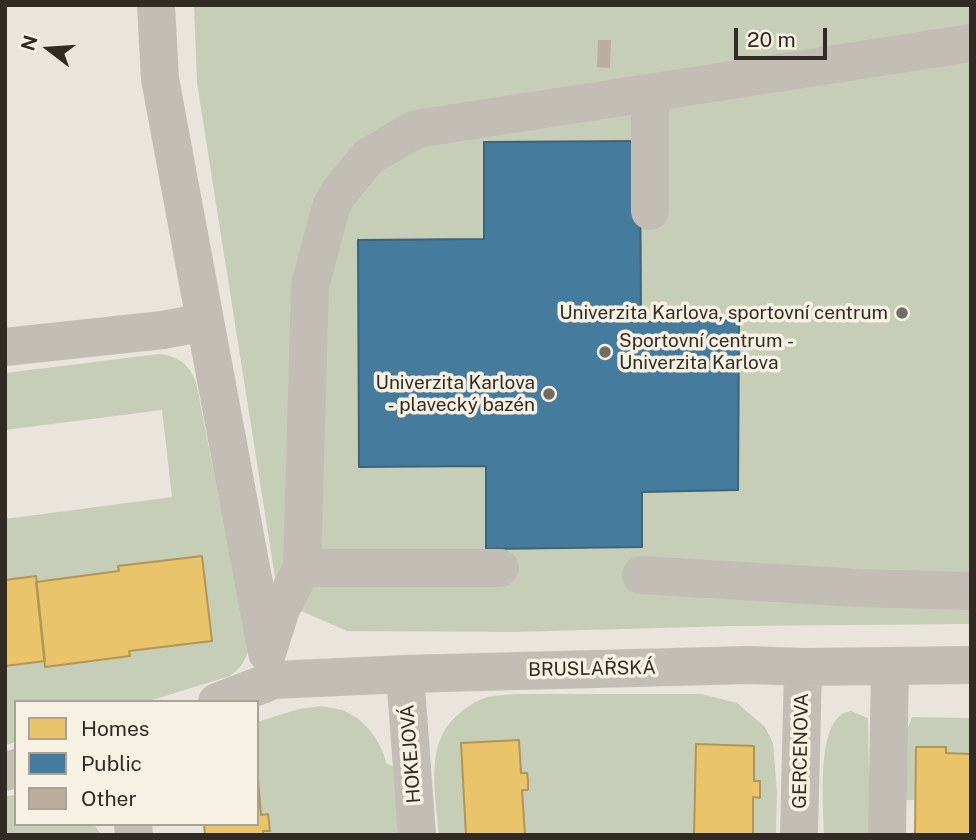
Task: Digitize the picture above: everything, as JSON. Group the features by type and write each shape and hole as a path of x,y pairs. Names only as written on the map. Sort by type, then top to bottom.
{"street":[{"path":"156,5 160,79 270,666"},
{"path":"270,666 281,609 302,568 310,286 331,207 338,194 368,157 416,129 971,43"},
{"path":"650,93 650,211"},
{"path":"5,347 82,328 163,330 205,323"},
{"path":"302,568 500,568"},
{"path":"641,575 859,588 971,590"},
{"name":"BRUSLAŘSKÁ","path":"220,700 270,666 405,674 736,665 971,665"},
{"path":"887,835 890,666"},
{"name":"GERCENOVA","path":"799,835 803,667"},
{"name":"HOKEJOVÁ","path":"405,674 417,835"}],"green space":[{"name":"Sportovní centrum - Univerzita Karlova","path":"194,5 971,5 971,624 732,626 515,632 347,631 299,610 277,590 197,83"},
{"path":"159,354 182,362 190,370 196,382 249,649 244,661 230,676 152,700 14,700 14,743 5,745 5,666 45,661 46,667 129,657 129,651 212,640 201,556 119,566 119,571 36,582 35,576 5,580 5,519 172,497 162,410 5,430 5,373"},
{"path":"515,694 701,694 737,703 765,727 773,743 777,792 776,835 753,835 753,797 760,797 760,781 754,781 754,746 696,745 694,835 525,835 522,790 528,789 527,773 521,773 519,740 461,743 466,835 439,835 435,786 436,754 448,725 480,700"},
{"path":"322,706 341,710 365,725 376,739 386,763 396,768 400,835 263,835 263,831 270,830 268,814 261,815 259,798 259,721 299,709"},
{"path":"851,711 868,718 870,835 824,835 823,784 826,744 831,728 839,716"},
{"path":"912,717 971,718 971,756 946,755 946,749 916,750 915,800 903,800 900,749"},
{"path":"14,795 14,826 95,826 101,835 5,835 5,796"}],"building: Homes":[{"path":"202,556 212,641 129,651 130,656 45,667 36,582 119,571 118,566"},
{"path":"36,576 45,661 5,666 5,580"},
{"path":"519,740 521,773 527,773 528,780 528,790 522,790 525,835 466,835 461,743"},
{"path":"696,744 754,746 754,781 760,781 760,798 753,797 753,835 694,835"},
{"path":"916,747 946,747 946,753 971,754 971,835 915,835"},
{"path":"259,792 261,815 268,814 270,831 263,831 263,835 205,835 204,826 259,826"}],"building: Public":[{"name":"Univerzita Karlova - plavecký bazén","path":"640,141 641,322 739,320 738,490 642,492 642,547 486,549 486,466 359,467 358,240 484,239 484,142"}],"building: Other":[{"path":"598,40 611,40 610,68 597,67"}],"place":[{"name":"Univerzita Karlova, sportovní centrum","path":"902,313"},
{"name":"Sportovní centrum - Univerzita Karlova","path":"605,352"},
{"name":"Univerzita Karlova - plavecký bazén","path":"549,394"}]}
